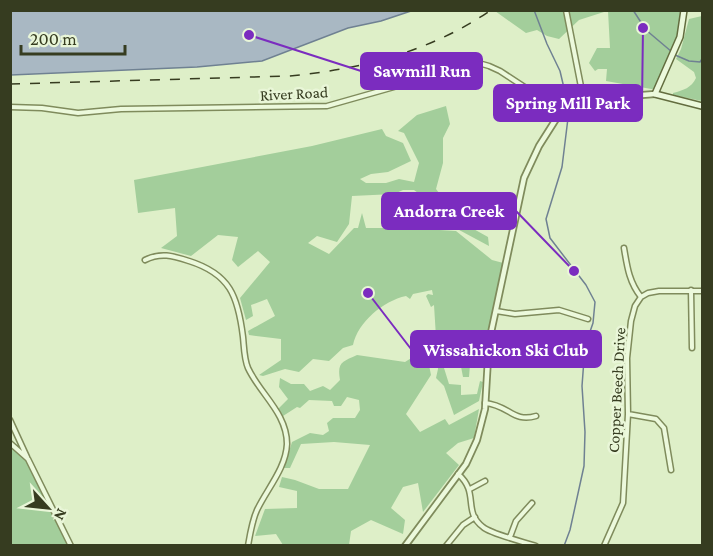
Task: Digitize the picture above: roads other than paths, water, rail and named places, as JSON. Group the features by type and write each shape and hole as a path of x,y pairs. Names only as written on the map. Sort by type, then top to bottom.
{"main road":[{"path":"684,10 677,47 655,94 702,106"}],"street":[{"path":"566,10 584,102"},
{"name":"River Road","path":"10,107 42,108 78,113 121,109 327,106 482,64 500,70 561,111"},
{"path":"405,546 458,474 476,445 485,403 488,346 524,178 532,160 561,111 572,105 655,94"},
{"path":"624,248 630,280 640,297 658,291 702,291"},
{"path":"146,260 154,255 163,254 211,269 219,275 233,294 243,331 247,366 279,413 286,432 287,447 284,459 256,511 248,546"},
{"path":"691,290 692,348"},
{"name":"Copper Beech Drive","path":"604,546 623,503 628,414 627,358 631,321 640,297"},
{"path":"496,311 515,314 559,310 588,319"},
{"path":"485,403 502,406 519,418 526,419 536,416"},
{"path":"628,414 656,419 664,428 671,470"},
{"path":"10,420 70,546"},
{"path":"10,444 28,459"},
{"path":"458,474 467,482 470,489 471,508 475,518 485,529 536,546"},
{"path":"470,489 485,481"},
{"path":"510,537 516,521 532,503"},
{"path":"446,546 464,524 475,518"}],"waterway":[{"path":"534,10 560,71 568,105"},
{"path":"633,10 646,30 672,52"},
{"path":"675,55 689,61 700,62 702,59"},
{"path":"564,546 570,530 584,466 585,432 582,386 585,346 593,323 595,302 586,285 550,238 546,219 562,167 569,110"}],"railway":[{"path":"10,84 289,76 342,69 420,47 444,37 491,10"}],"place":[{"name":"Spring Mill Park","path":"643,28"},
{"name":"Sawmill Run","path":"249,35"},
{"name":"Andorra Creek","path":"574,271"},
{"name":"Wissahickon Ski Club","path":"368,293"}]}
